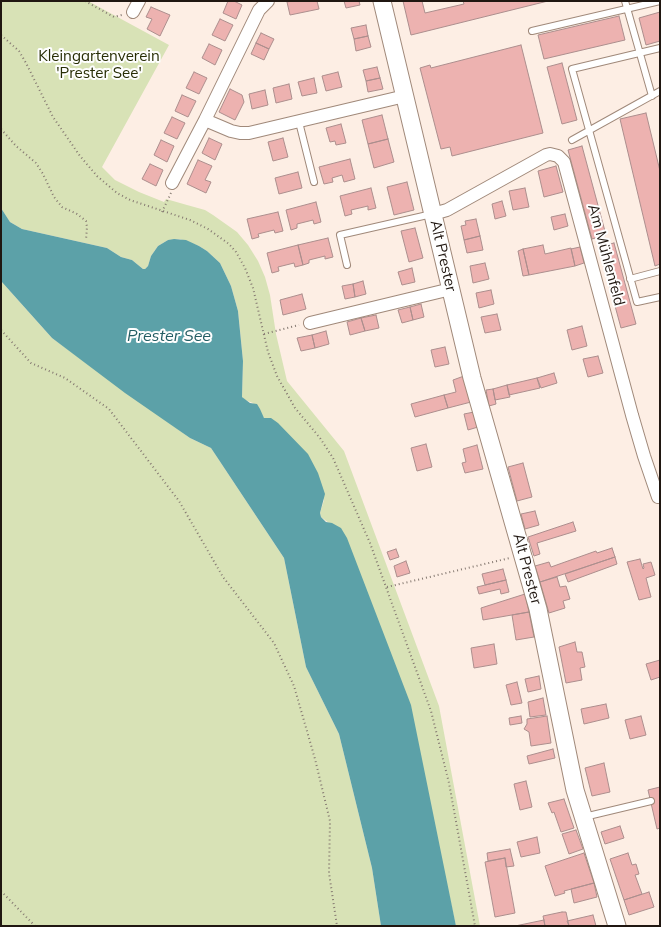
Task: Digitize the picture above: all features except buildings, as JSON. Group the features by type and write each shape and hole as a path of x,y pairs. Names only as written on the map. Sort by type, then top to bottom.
{"main road":[{"name":"Alt Prester","path":"382,1 472,378 538,609 566,750 583,818 616,926"}],"street":[{"path":"133,12 139,1"},
{"path":"172,183 259,10 268,1"},
{"path":"205,120 231,131 243,134 405,96"},
{"name":"Am Mühlenfeld","path":"433,214 447,210 546,155 554,155 561,158 564,162 634,422 658,498"},
{"path":"310,323 451,289"}],"lane":[{"path":"626,1 652,96"},
{"path":"532,31 660,1"},
{"path":"660,48 572,69 637,302 660,298"},
{"path":"572,140 589,132 660,91"},
{"path":"299,122 314,182"},
{"name":"Alt Prester","path":"347,265 340,235 433,214"},
{"path":"630,279 660,271"},
{"path":"583,818 651,801"}],"path":[{"path":"85,1 114,17 133,12"},
{"path":"1,35 15,47 23,57 53,117 70,143 90,168 106,184 124,197 138,204 190,220 204,227 224,240 236,252 245,268 253,288 264,334 275,370 289,399 301,417 325,444 333,458 370,543 431,711 449,783 475,926"},
{"path":"1,129 16,146 36,163 54,197 62,207 77,214 86,222 86,240"},
{"path":"162,212 171,192 172,183"},
{"path":"264,334 310,323"},
{"path":"1,330 31,363 65,378 109,410 179,501 223,577 274,643 294,686 315,759 330,821 329,873 337,926"},
{"path":"387,587 523,555"},
{"path":"1,891 35,926"}],"green space":[{"name":"Kleingartenverein 'Prester See'","path":"1,1 88,1 169,45 102,167 115,180 139,192 164,202 166,199 205,210 237,232 248,245 258,261 265,277 270,295 276,334 287,381 344,451 439,706 480,926 456,926 448,890 329,523 321,517 320,513 324,500 268,419 264,418 253,403 242,397 243,361 238,311 231,286 220,263 199,246 180,239 168,240 158,246 151,256 148,266 143,269 132,260 121,257 107,248 22,229 10,222 1,208"},
{"path":"1,281 52,338 190,438 211,448 284,558 306,667 339,734 372,868 381,926 1,926"}],"water":[{"name":"Prester See","path":"1,208 10,222 22,229 107,248 121,257 132,260 143,269 148,266 151,256 158,246 168,240 174,239 186,240 199,246 220,263 231,286 238,311 243,361 242,397 250,403 257,404 264,418 271,418 278,423 308,454 318,473 325,494 320,513 321,517 326,522 332,523 341,528 347,538 411,705 456,926 381,926 372,868 339,734 306,667 284,558 211,448 190,438 125,393 52,338 1,281"}]}
